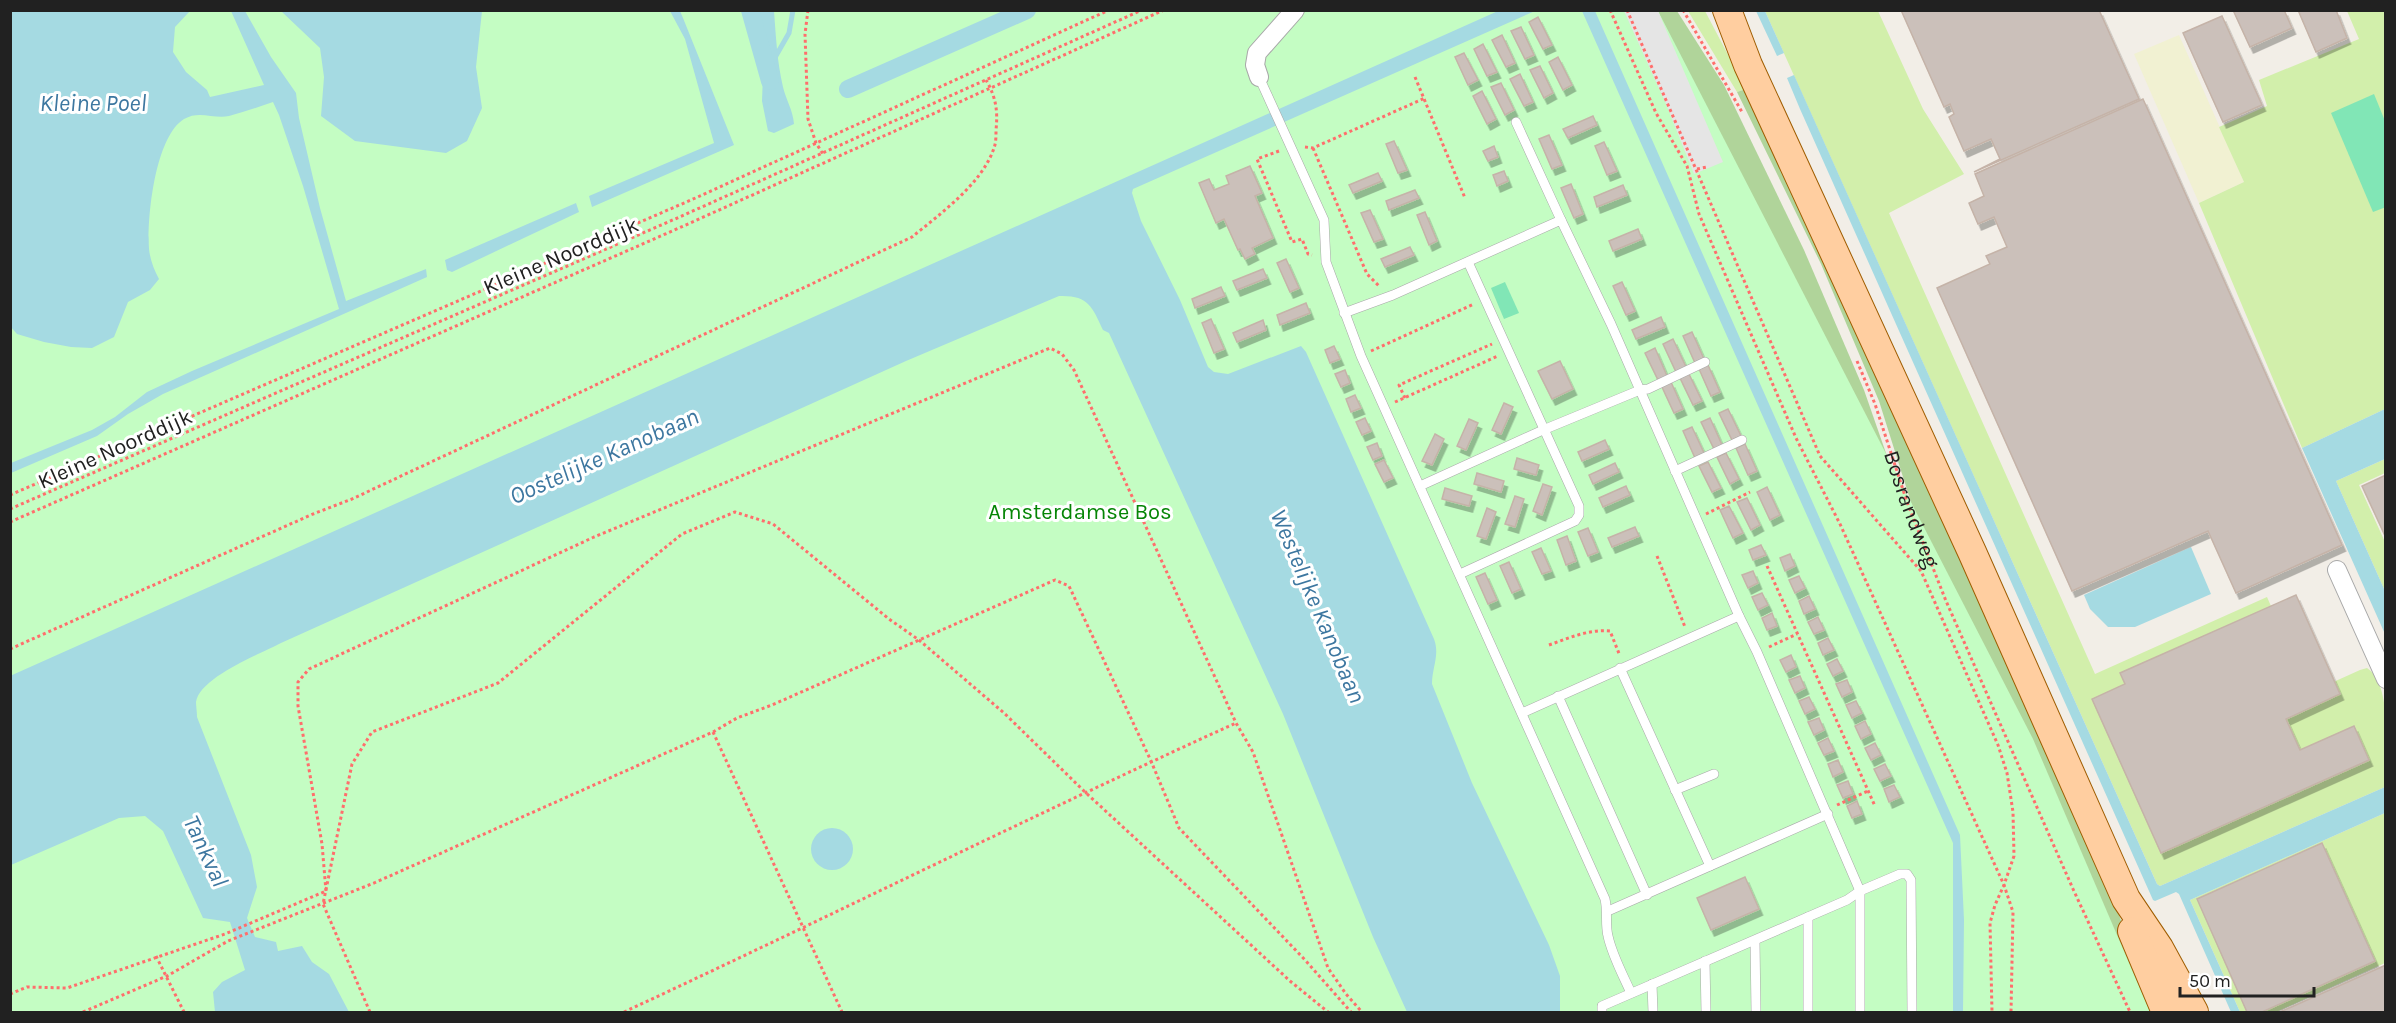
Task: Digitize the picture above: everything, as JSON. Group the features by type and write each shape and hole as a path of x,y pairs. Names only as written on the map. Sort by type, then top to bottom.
{"main road":[{"name":"Bosrandweg","path":"1712,10 1748,65"},
{"name":"Bosrandweg","path":"1726,10 1748,65 1957,520 2126,899 2159,948 2194,1012"},
{"name":"Bosrandweg","path":"2126,899 2133,935 2166,1012"}],"street":[{"path":"1259,77 1254,65 1257,53 1295,10"},
{"path":"2337,570 2385,679"}],"lane":[{"path":"1259,77 1324,220 1326,262 1361,356 1605,899 1609,939 1630,993"},
{"path":"1516,122 1640,390 1860,891 1860,1012"},
{"path":"1344,313 1393,295 1561,220"},
{"path":"1460,574 1575,521 1579,515 1579,506 1468,262"},
{"path":"1420,486 1543,430 1640,390 1648,389 1705,362"},
{"path":"1675,471 1742,440"},
{"path":"1522,713 1739,616"},
{"path":"1622,667 1710,866"},
{"path":"1557,696 1647,895"},
{"path":"1676,790 1714,774"},
{"path":"1608,911 1828,814"},
{"path":"1602,1012 1602,1006 1630,993 1755,941 1847,900 1860,891 1900,874 1907,874 1911,880 1912,1012"},
{"path":"1808,917 1808,1012"},
{"path":"1755,941 1756,1012"},
{"path":"1705,961 1706,1012"},
{"path":"1653,984 1653,1012"}],"path":[{"path":"808,10 805,34 808,119 816,143 823,154"},
{"name":"Kleine Noorddijk","path":"10,495 691,200 1109,10"},
{"path":"10,509 823,154 1142,10"},
{"path":"10,522 1164,10"},
{"path":"1610,10 1656,113 1687,166 1699,214 1796,438 1840,524 2004,885 2013,912 2011,1012"},
{"path":"1627,10 1820,456 1921,570 1981,704 2007,773 2013,812 2014,856 1990,923 1992,1012"},
{"path":"1683,10 1745,119"},
{"path":"1415,77 1466,198"},
{"path":"10,649 313,514 352,499 912,237 948,207 981,174 994,148 998,114 987,80"},
{"path":"1326,262 1308,254 1302,239 1292,242 1257,159 1292,146 1313,148 1425,98"},
{"path":"1313,148 1367,274 1393,295"},
{"path":"1697,169 1707,167"},
{"path":"1361,356 1485,299"},
{"path":"1405,398 1400,385 1503,339"},
{"path":"326,891 321,844 298,706 298,682 309,669 594,537 1050,348 1062,354 1074,370 1236,723 1253,752 1328,968 1362,1012"},
{"path":"1385,407 1508,352"},
{"name":"Bosrandweg","path":"1857,361 1875,404 1907,502 1946,601 2130,1012"},
{"path":"1696,519 1750,492"},
{"path":"370,1012 323,904 352,764 372,732 498,683 682,534 735,512 773,524 918,640 1004,713 1085,792 1290,981 1328,1012"},
{"path":"1657,556 1690,637"},
{"path":"1767,566 1875,806"},
{"path":"83,1012 167,976 228,940 323,904 714,732 736,718 772,705 1055,580 1069,586 1151,761 1179,828 1351,1012"},
{"path":"1549,645 1598,630 1610,631 1622,667"},
{"path":"1757,652 1797,634"},
{"path":"624,1012 805,928 1085,792 1236,723"},
{"path":"714,732 842,1012"},
{"path":"1828,814 1833,807 1868,791"},
{"path":"10,993 27,987 67,988 225,934 326,891"},
{"path":"156,956 184,1012"},
{"path":"1339,997 1346,994"}],"green space":[{"name":"Amsterdamse Bos","path":"10,11 1658,11 2033,739 2150,1012 11,1012"},
{"path":"1658,11 1677,11 1724,85 1804,250 1864,390 1902,499 1866,504"},
{"path":"1688,11 1705,11 1746,89 1737,92"},
{"path":"1765,11 1878,11 1923,109 1964,174 1889,213 2095,674 2267,597 2309,693 2367,668 2376,677 2385,706 2385,787 2160,886 2157,884"},
{"path":"2347,11 2385,11 2385,409 2302,448 2199,203 2244,182 2219,127 2267,106 2259,80 2359,39"},
{"path":"2179,35 2244,182 2199,203 2134,54"},
{"path":"1746,89 1830,260 2110,891 2136,960 2160,1012 2135,1012 1915,515 1879,401 1821,264 1737,92"},
{"path":"2374,94 2385,121 2386,207 2373,212 2331,113"},
{"path":"1505,282 1519,313 1504,319 1491,288"},
{"path":"2385,459 2385,473 2359,485 2385,542 2385,591 2336,481"},
{"path":"2385,813 2385,963 2276,1012 2240,1012 2190,900"}],"shaded area":[{"path":"1624,11 1658,11 1723,162 1694,174 1666,104"}],"water":[{"name":"Kleine Poel","path":"11,10 190,11 175,27 173,52 186,72 207,90 210,97 264,85 231,11 245,11 271,57 296,93 299,118 320,208 346,301 426,269 427,277 163,394 128,414 97,436 11,473 11,463 92,430 115,417 147,392 339,309 303,186 273,102 229,116 190,116 174,128 160,160 150,218 150,253 159,279 150,290 128,302 114,337 92,348 44,342 17,334 10,326"},
{"path":"281,11 482,11 476,67 482,108 467,141 446,153 355,141 321,116 324,77 320,48"},
{"path":"670,11 680,11 734,145 592,207 589,196 714,143 685,39"},
{"path":"741,11 774,11 781,77 794,124 774,133 768,131 762,101 764,47"},
{"path":"1498,11 1535,11 1133,189 1132,193 1141,221 1180,300 1208,367 1214,372 1228,374 1301,346 1306,352 1434,639 1436,656 1432,684 1472,783 1549,945 1560,976 1560,1012 1407,1012 1373,937 1283,714 1109,333 1103,330 1096,314 1088,304 1069,296 1059,296 906,361 281,643 232,667 208,684 196,702 197,717 251,855 257,887 247,918 255,937 276,942 278,951 302,946 312,962 329,974 349,1012 215,1012 213,992 222,982 245,970 230,922 203,918 163,831 145,816 119,818 11,865 10,676"},
{"path":"1582,11 1595,11 1960,835 1964,920 1963,1012 1953,1012 1953,843"},
{"path":"1756,11 1765,11 1784,53 1777,56"},
{"path":"1794,75 2157,884 2160,886 2385,787 2385,813 2190,900 2240,1012 2231,1012 2179,894 2176,892 2153,900 1800,109 1787,78"},
{"path":"576,203 579,212 452,272 447,270 445,260"},
{"path":"2385,409 2385,459 2336,481 2385,591 2385,634 2302,448"},
{"path":"2191,547 2211,594 2135,627 2108,627 2090,609 2084,595"},
{"path":"832,828 840,829 847,834 852,841 852,857 847,864 840,869 832,870 824,869 817,864 812,857 811,849 812,841 817,834 824,829"}],"building":[{"path":"1901,10 2099,10 2139,99 1974,172 2000,159 1991,139 1964,151 1949,117 1954,114 1950,104 1944,107"},
{"path":"2233,10 2284,10 2292,28 2250,47"},
{"path":"2298,10 2336,10 2347,38 2316,52"},
{"path":"2222,16 2262,105 2223,122 2183,33"},
{"path":"1538,17 1552,45 1543,49 1529,22"},
{"path":"1521,27 1534,55 1525,59 1511,31"},
{"path":"1502,35 1515,63 1506,67 1492,40"},
{"path":"1483,44 1497,72 1487,76 1474,49"},
{"path":"1464,53 1478,80 1468,85 1455,57"},
{"path":"1558,57 1572,85 1563,90 1549,62"},
{"path":"1540,66 1553,93 1544,98 1530,70"},
{"path":"1520,74 1533,102 1524,106 1510,79"},
{"path":"1501,83 1514,110 1505,115 1491,87"},
{"path":"1482,91 1496,119 1487,124 1473,96"},
{"path":"2143,99 2342,545 2236,593 2208,531 2072,591 1937,288 1990,264 1986,256 2007,247 1994,217 1978,224 1969,203 1984,196 1975,174"},
{"path":"1593,116 1597,125 1568,138 1563,129"},
{"path":"1549,135 1562,165 1552,169 1539,139"},
{"path":"1394,141 1407,170 1398,173 1386,144"},
{"path":"1604,142 1617,171 1607,175 1595,146"},
{"path":"1494,146 1498,157 1488,161 1483,151"},
{"path":"1250,166 1262,193 1255,196 1273,238 1252,248 1255,254 1245,259 1240,249 1238,250 1224,219 1216,223 1199,183 1209,179 1214,190 1229,184 1226,176"},
{"path":"1504,171 1508,181 1497,186 1493,175"},
{"path":"1378,173 1382,181 1353,193 1349,185"},
{"path":"1571,184 1583,214 1574,218 1561,188"},
{"path":"1623,185 1627,195 1597,207 1594,197"},
{"path":"1415,190 1419,198 1389,210 1386,201"},
{"path":"1370,210 1383,239 1374,242 1361,213"},
{"path":"1425,212 1437,241 1429,245 1417,215"},
{"path":"1638,229 1642,239 1613,251 1609,241"},
{"path":"1410,247 1414,255 1385,267 1381,259"},
{"path":"1286,259 1299,288 1290,292 1277,263"},
{"path":"1263,269 1267,278 1237,290 1233,281"},
{"path":"1622,282 1635,311 1626,315 1613,286"},
{"path":"1221,287 1225,296 1195,308 1192,299"},
{"path":"1306,303 1310,313 1280,325 1277,315"},
{"path":"1661,317 1665,327 1636,339 1632,330"},
{"path":"1211,319 1224,349 1214,353 1202,323"},
{"path":"1263,320 1266,330 1237,342 1233,333"},
{"path":"1692,332 1704,359 1695,363 1683,336"},
{"path":"1673,339 1686,367 1676,372 1663,344"},
{"path":"1334,346 1340,359 1330,363 1325,350"},
{"path":"1655,348 1667,376 1658,380 1645,353"},
{"path":"1560,361 1573,389 1552,399 1538,371"},
{"path":"1708,365 1720,392 1711,396 1699,369"},
{"path":"1345,370 1350,383 1341,387 1335,374"},
{"path":"1689,374 1702,401 1693,405 1680,378"},
{"path":"1671,382 1683,409 1674,413 1662,387"},
{"path":"1355,395 1361,408 1351,412 1346,399"},
{"path":"1504,403 1513,407 1501,434 1492,430"},
{"path":"1728,409 1741,436 1732,440 1719,413"},
{"path":"1365,418 1371,431 1362,435 1356,422"},
{"path":"1710,418 1722,445 1714,449 1701,422"},
{"path":"1469,419 1478,423 1466,450 1457,446"},
{"path":"1692,427 1704,453 1695,458 1683,431"},
{"path":"1435,434 1444,439 1432,465 1422,461"},
{"path":"1605,440 1609,449 1582,461 1578,452"},
{"path":"1377,443 1382,456 1373,460 1367,447"},
{"path":"1745,444 1757,471 1748,475 1736,448"},
{"path":"1726,453 1739,479 1730,484 1717,457"},
{"path":"1517,458 1539,465 1536,475 1514,469"},
{"path":"1384,460 1393,478 1384,482 1375,464"},
{"path":"1708,462 1721,488 1712,492 1699,466"},
{"path":"1615,463 1619,472 1593,484 1589,475"},
{"path":"1477,473 1504,481 1501,492 1474,484"},
{"path":"2386,475 2386,538 2362,486"},
{"path":"1543,484 1552,487 1542,515 1533,511"},
{"path":"1626,486 1630,495 1603,507 1599,498"},
{"path":"1767,487 1780,515 1770,520 1757,492"},
{"path":"1445,488 1472,496 1469,506 1442,499"},
{"path":"1515,496 1524,499 1515,527 1505,524"},
{"path":"1747,498 1760,525 1751,530 1737,502"},
{"path":"1729,506 1743,533 1733,538 1720,510"},
{"path":"1487,508 1496,512 1486,539 1477,536"},
{"path":"1635,527 1639,536 1612,547 1608,538"},
{"path":"1588,528 1598,552 1588,556 1578,532"},
{"path":"1567,536 1576,561 1566,565 1557,540"},
{"path":"1761,545 1766,555 1753,560 1749,550"},
{"path":"1541,548 1551,571 1542,574 1532,552"},
{"path":"1790,554 1795,566 1785,571 1780,558"},
{"path":"1509,562 1521,589 1512,593 1500,566"},
{"path":"1753,571 1758,583 1748,588 1742,575"},
{"path":"1485,573 1497,600 1488,604 1476,577"},
{"path":"1799,576 1805,588 1795,593 1789,580"},
{"path":"1762,593 1768,605 1758,610 1752,597"},
{"path":"2296,595 2340,694 2286,719 2300,750 2354,726 2369,760 2161,853 2092,699 2125,684 2120,673"},
{"path":"1809,596 1815,609 1804,614 1799,601"},
{"path":"1772,613 1777,626 1767,630 1762,618"},
{"path":"1818,617 1824,630 1814,634 1808,622"},
{"path":"1828,638 1834,650 1823,655 1818,643"},
{"path":"1791,655 1796,667 1786,672 1780,660"},
{"path":"1837,659 1843,671 1833,676 1827,664"},
{"path":"1800,676 1805,688 1795,693 1789,680"},
{"path":"1847,680 1852,692 1842,697 1836,684"},
{"path":"1809,697 1815,709 1805,714 1799,701"},
{"path":"1856,701 1862,713 1852,718 1846,705"},
{"path":"1819,718 1824,730 1814,735 1808,722"},
{"path":"1865,721 1871,734 1861,739 1855,726"},
{"path":"1828,738 1834,751 1824,755 1818,743"},
{"path":"1875,743 1881,755 1871,760 1865,748"},
{"path":"1838,760 1843,772 1833,777 1828,764"},
{"path":"1885,764 1891,776 1880,781 1874,769"},
{"path":"1848,781 1853,794 1843,798 1837,785"},
{"path":"1894,785 1900,797 1889,802 1884,789"},
{"path":"1857,801 1862,814 1852,818 1847,806"},
{"path":"2322,843 2375,961 2262,1012 2247,1012 2197,899"},
{"path":"1745,877 1759,909 1711,930 1697,898"},
{"path":"2386,965 2386,1012 2280,1012"}],"waterway":[{"path":"750,10 770,81"},
{"path":"773,61 789,33 793,10"},
{"path":"848,89 1027,10"}],"water label":[{"name":"Oostelijke Kanobaan","path":"604,456"},
{"name":"Westelijke Kanobaan","path":"1318,606"},
{"name":"Tankval","path":"206,851"}]}
